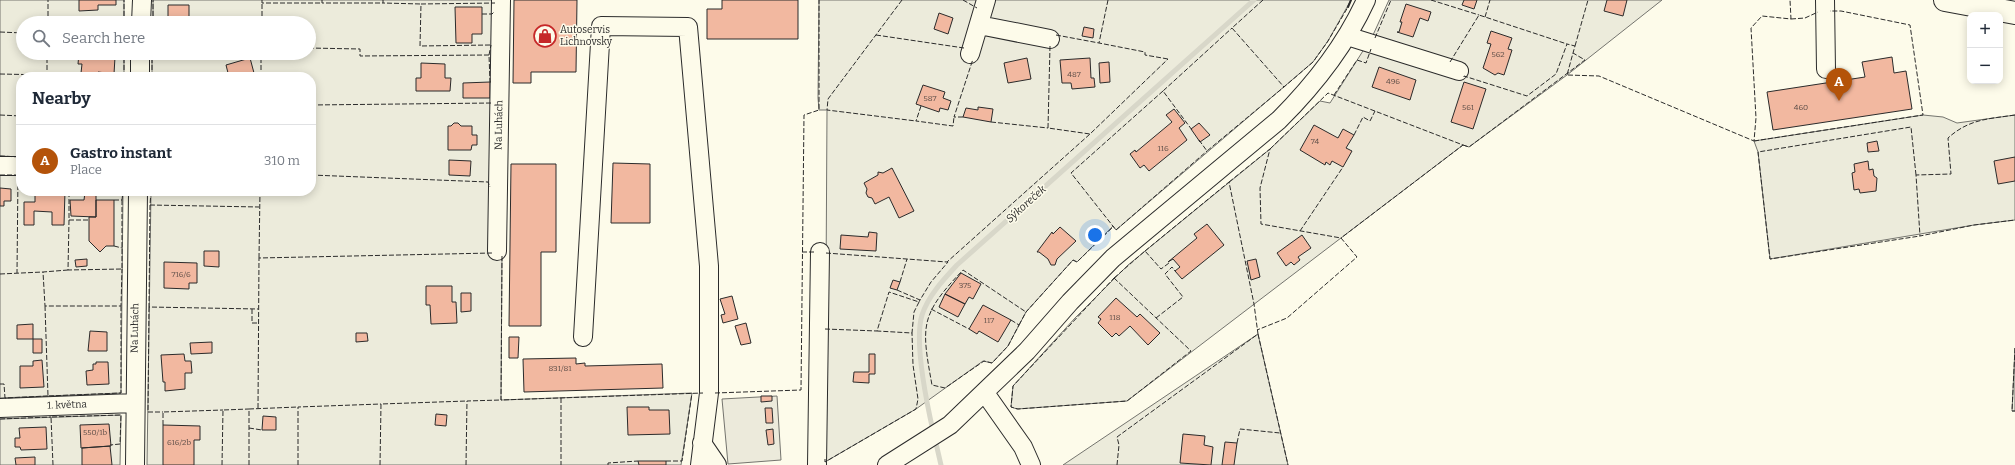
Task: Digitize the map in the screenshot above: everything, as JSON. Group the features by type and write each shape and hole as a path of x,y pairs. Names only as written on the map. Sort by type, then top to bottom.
{"main road":[{"path":"1945,0 1980,3 2015,13"}],"street":[{"path":"141,16 142,0"},
{"name":"Na Luhách","path":"497,251 501,0"},
{"path":"970,54 986,0"},
{"path":"887,465 950,425 1028,351 1113,258 1279,120 1299,101 1325,70 1347,36 1366,0"},
{"path":"1825,0 1826,69"},
{"path":"979,24 1050,39"},
{"path":"583,337 601,26 688,28 709,266 709,393 700,465"},
{"path":"1347,36 1459,71"},
{"path":"140,60 140,72"},
{"path":"0,166 16,166"},
{"name":"Na Luhách","path":"135,465 134,403 138,196"},
{"path":"817,465 820,252"},
{"path":"985,393 1023,447 1031,465"},
{"name":"1. května","path":"0,408 134,403"},
{"path":"702,443 717,465"}],"shaded area":[{"path":"0,0 124,0 124,16 16,16 16,60 124,60 124,72 16,72 16,157 0,156"},
{"path":"153,0 495,0 502,253 501,400 692,393 681,465 147,465 151,196 316,196 316,72 152,72 152,60 316,60 316,16 153,16"},
{"path":"819,0 1351,0 1328,41 1313,62 1116,230 1113,226 1077,262 1073,260 1026,312 1008,346 992,363 983,361 916,409 825,462 827,110 819,110 818,98"},
{"path":"1389,0 1662,0 1567,75 1469,147 1463,145 1127,401 1017,409 1011,407 1013,386 1075,318 1128,265 1270,149 1320,101 1330,103 1373,35"},
{"path":"1923,115 1943,117 1957,123 2015,115 2015,220 1974,225 1770,259 1758,152 1754,141"},
{"path":"0,175 16,175 16,196 123,196 121,393 0,398"},
{"path":"1258,334 1288,465 1063,465"},
{"path":"2015,348 2015,411 2012,411"},
{"path":"777,396 781,460 728,464 722,399"},
{"path":"121,415 120,465 0,465 0,419"}],"building":[{"path":"79,0 116,0 116,5 98,5 98,10 79,11"},
{"name":"Autoservis Lichnovsky","path":"514,0 577,0 576,72 531,72 531,83 513,83"},
{"path":"722,0 798,0 798,39 707,39 707,9 722,9"},
{"path":"1464,0 1477,0 1474,9 1462,5"},
{"path":"1607,0 1627,0 1623,16 1604,11"},
{"path":"1406,4 1431,12 1428,21 1420,18 1413,37 1397,32 1399,32 1402,22 1400,22"},
{"path":"168,5 189,5 189,16 168,16"},
{"path":"455,7 482,7 482,34 472,34 472,43 456,43"},
{"path":"939,13 953,18 948,34 934,29"},
{"path":"1084,27 1094,29 1093,38 1082,36"},
{"path":"1491,31 1512,38 1508,49 1512,50 1504,75 1498,73 1495,75 1483,68 1491,44 1487,43"},
{"path":"1892,57 1894,73 1906,71 1912,109 1773,130 1767,92 1865,77 1862,62"},
{"path":"1027,58 1031,79 1008,83 1004,63"},
{"path":"1090,58 1091,78 1094,78 1095,87 1072,89 1071,83 1062,83 1060,60"},
{"path":"78,60 115,60 114,72 81,72 82,64 78,64"},
{"path":"243,60 251,60 254,72 228,72 226,65"},
{"path":"1109,62 1110,82 1100,83 1099,63"},
{"path":"421,63 445,64 445,78 451,78 450,91 416,91 416,78 421,78"},
{"path":"1379,67 1416,80 1410,100 1372,87"},
{"path":"490,82 490,98 463,98 463,83"},
{"path":"1464,82 1486,89 1473,129 1451,122"},
{"path":"923,85 945,92 943,98 951,101 948,110 940,108 939,112 916,104"},
{"path":"978,107 993,109 991,122 963,117 966,108 978,110"},
{"path":"1174,109 1185,123 1179,128 1187,140 1149,171 1144,165 1140,168 1130,154 1135,150 1136,152 1172,122 1166,115"},
{"path":"454,123 458,123 461,126 472,126 472,135 477,135 477,145 472,145 471,150 448,150 448,126 451,126"},
{"path":"1199,123 1210,135 1200,142 1191,129"},
{"path":"1314,125 1338,138 1343,129 1354,135 1346,148 1352,151 1343,167 1332,161 1330,165 1326,162 1325,165 1300,150"},
{"path":"1877,141 1879,151 1868,152 1867,143"},
{"path":"2015,157 2015,181 1998,184 1994,161"},
{"path":"449,160 471,161 470,176 449,175"},
{"path":"1868,161 1869,170 1873,169 1874,176 1877,178 1876,191 1860,193 1859,189 1854,190 1852,173 1855,172 1854,164"},
{"path":"613,163 650,164 650,223 611,223"},
{"path":"511,164 556,164 556,252 541,252 541,326 509,326"},
{"path":"892,168 914,211 899,218 889,197 875,204 872,198 868,197 866,193 867,189 864,183 878,175 878,172 883,173"},
{"path":"0,188 11,189 11,201 4,201 4,206 0,206"},
{"path":"35,196 65,196 64,225 52,225 52,212 34,211 34,225 24,225 24,202 35,202"},
{"path":"84,196 96,196 96,217 71,216 70,200 84,200"},
{"path":"96,200 114,200 114,246 106,246 100,252 89,241 89,217 96,217"},
{"path":"1207,224 1224,245 1182,279 1175,271 1180,267 1173,259 1168,262 1197,238 1194,234"},
{"path":"1060,227 1076,241 1057,259 1055,265 1051,265 1048,259 1037,252 1052,232 1053,234"},
{"path":"869,232 877,233 876,251 840,249 841,235 868,237"},
{"path":"1302,235 1311,248 1298,257 1300,260 1294,265 1291,262 1286,266 1277,253"},
{"path":"204,251 219,251 219,267 204,266"},
{"path":"87,259 87,266 76,267 75,260"},
{"path":"1256,259 1260,277 1251,280 1247,261"},
{"path":"164,262 197,263 197,283 189,283 189,289 164,288"},
{"path":"961,273 981,284 973,299 969,297 965,304 945,294"},
{"path":"893,280 900,282 897,290 890,288"},
{"path":"426,286 452,286 452,302 456,302 457,323 431,324 430,305 426,305"},
{"path":"461,293 471,293 471,311 461,312"},
{"path":"945,294 965,304 958,317 939,307"},
{"path":"732,296 738,319 723,323 721,315 725,314 720,299"},
{"path":"1116,298 1137,317 1140,314 1160,333 1148,345 1130,326 1119,336 1116,333 1112,337 1098,323 1101,319 1098,317"},
{"path":"983,305 1011,320 998,342 979,331 977,334 969,329"},
{"path":"746,323 751,343 741,345 735,326"},
{"path":"33,324 33,339 17,339 17,325"},
{"path":"90,331 107,332 107,351 88,351"},
{"path":"356,333 367,333 368,341 356,342"},
{"path":"509,337 519,337 518,358 509,358"},
{"path":"33,339 42,339 42,353 33,353"},
{"path":"212,342 212,353 191,354 190,343"},
{"path":"184,354 185,361 191,361 192,373 185,373 185,389 165,391 161,355"},
{"path":"869,354 875,354 875,374 869,374 869,383 853,382 854,372 869,372"},
{"path":"576,358 576,364 585,363 585,366 662,364 663,388 524,392 523,359"},
{"path":"42,360 44,387 20,388 20,366 33,366 33,361"},
{"path":"96,362 108,362 109,384 87,385 86,371 93,370 93,364 96,364"},
{"path":"761,396 772,396 772,401 761,402"},
{"path":"627,407 649,407 649,410 669,410 670,434 628,435"},
{"path":"765,408 772,408 773,423 766,423"},
{"path":"436,414 447,415 446,426 435,425"},
{"path":"263,416 276,417 276,430 262,430"},
{"path":"109,424 111,446 81,448 80,425"},
{"path":"163,425 200,426 200,440 194,440 194,465 163,465"},
{"path":"46,427 47,449 21,450 20,447 15,447 15,438 20,438 19,428"},
{"path":"773,429 774,444 768,445 766,430"},
{"path":"1183,434 1205,436 1204,445 1213,447 1211,465 1180,463"},
{"path":"1225,442 1237,443 1234,465 1222,465"},
{"path":"110,446 112,465 82,465 82,448"},
{"path":"35,457 35,465 16,465 15,458"},
{"path":"638,461 666,461 666,465 639,465"}],"waterway":[{"name":"Sýkoreček","path":"933,431 922,373 920,356 920,326 922,315 936,288 957,265 1254,0"},
{"name":"Sýkoreček","path":"935,439 941,465"}],"fence":[{"path":"48,0 48,16"},
{"path":"124,0 124,16"},
{"path":"153,0 153,16"},
{"path":"262,0 262,3 322,3"},
{"path":"322,0 322,3 383,3"},
{"path":"383,0 383,3 421,4"},
{"path":"715,393 801,390 804,115 819,110 819,0"},
{"path":"902,0 828,99 827,110 916,121"},
{"path":"963,0 977,8"},
{"path":"1108,0 1099,43 1145,52 1145,55 1168,59"},
{"path":"1263,0 1232,28 1284,87 1313,62 1328,41 1348,7"},
{"path":"1375,38 1391,0"},
{"path":"1431,0 1479,15"},
{"path":"1485,17 1490,0"},
{"path":"1575,46 1588,0"},
{"path":"1463,145 1469,147 1585,60 1573,53 1567,75 1599,76 1754,141 1756,118 1751,28 1762,16 1791,19 1790,0"},
{"path":"262,3 262,16"},
{"path":"490,45 420,46 421,4 495,3"},
{"path":"1754,141 1923,115 1910,25 1841,11 1830,11"},
{"path":"482,14 492,14 494,12"},
{"path":"1791,19 1805,18 1818,12"},
{"path":"1450,62 1479,15 1567,44"},
{"path":"1192,130 1163,91 1232,28"},
{"path":"0,32 16,33"},
{"path":"876,35 964,48"},
{"path":"1056,35 1099,43"},
{"path":"1464,77 1527,96 1556,74 1567,44 1575,46 1573,53"},
{"path":"489,55 491,45"},
{"path":"1050,46 1048,128 1090,134 1168,59"},
{"path":"316,48 360,49 360,56 489,55 490,82 492,82"},
{"path":"1334,95 1357,60 1366,63 1371,49"},
{"path":"963,117 954,117 973,59"},
{"path":"47,60 47,72"},
{"path":"124,60 124,72"},
{"path":"152,60 152,72"},
{"path":"261,60 261,72"},
{"path":"0,74 16,74"},
{"path":"1199,140 1207,151 1284,87"},
{"path":"1163,91 1071,173 1116,230 1207,151"},
{"path":"1270,149 1328,93 1463,145 1341,238"},
{"path":"316,105 493,103"},
{"path":"921,106 916,121 953,126 954,117"},
{"path":"1354,135 1363,117 1370,121 1375,111"},
{"path":"0,115 16,116"},
{"path":"2015,115 1971,123 1948,138 1951,174 1916,175 1920,236 1974,225 2015,220"},
{"path":"991,122 1048,128"},
{"path":"1916,175 1911,127 1758,152 1770,259 1920,236"},
{"path":"826,253 947,262 1090,134"},
{"path":"1229,182 1270,149 1260,188 1261,224 1341,238 1357,257 1287,318 1257,330"},
{"path":"0,156 16,157"},
{"path":"1300,231 1343,167"},
{"path":"0,175 16,175"},
{"path":"316,175 488,182 490,187"},
{"path":"1145,251 1229,182 1254,304 1258,334"},
{"path":"17,273 18,196"},
{"path":"69,196 69,220 89,220"},
{"path":"114,200 122,200 122,196"},
{"path":"151,196 150,205 259,207"},
{"path":"259,258 260,196"},
{"path":"69,220 68,270 122,269 122,200"},
{"path":"150,205 149,307 258,309"},
{"path":"1019,325 1026,312 1073,260 1077,262 1114,226"},
{"path":"114,246 122,248"},
{"path":"1114,278 1145,251 1161,269 1169,263"},
{"path":"802,252 814,252"},
{"path":"258,408 259,258 492,253"},
{"path":"502,256 501,400 703,393"},
{"path":"900,282 907,259"},
{"path":"897,290 920,300 931,282 948,262"},
{"path":"1156,318 1183,297 1165,274 1172,267 1175,271"},
{"path":"68,270 43,272 45,306 121,306 122,269"},
{"path":"1011,320 1019,325 1008,346 992,363 984,361 945,388 932,385 926,348 927,322 931,310 938,299 963,270 1026,312"},
{"path":"0,274 43,272"},
{"path":"1114,278 1191,351 1127,401 1018,409 1011,407 1013,386 1114,278"},
{"path":"919,302 914,312 912,333 877,331 889,292 919,302 920,300"},
{"path":"45,306 48,396 121,393 121,306"},
{"path":"149,307 148,412 163,412"},
{"path":"252,309 252,323 258,323"},
{"path":"931,309 969,329"},
{"path":"825,329 877,331"},
{"path":"825,459 825,462 916,409 918,399 913,365 912,333"},
{"path":"1117,465 1119,445 1117,437 1258,334 1288,465"},
{"path":"2015,348 2012,411 2015,411"},
{"path":"0,384 4,384 5,398 48,396"},
{"path":"666,461 682,461 692,393"},
{"path":"561,398 561,465"},
{"path":"466,465 467,401 501,400"},
{"path":"380,465 381,404 467,401"},
{"path":"298,465 298,407 381,404"},
{"path":"249,465 249,409 298,407"},
{"path":"222,465 223,410 249,409"},
{"path":"163,425 163,412 223,410"},
{"path":"53,465 51,417 121,415 120,444 110,445"},
{"path":"0,419 51,417"},
{"path":"249,428 262,430"},
{"path":"1237,443 1240,429 1280,433"},
{"path":"608,465 608,463 638,461"}],"wall":[{"path":"1348,7 1351,0"}],"place":[{"name":"Autoservis Lichnovsky","path":"545,36"},
{"name":"Gastro instant","path":"1839,101"}]}
